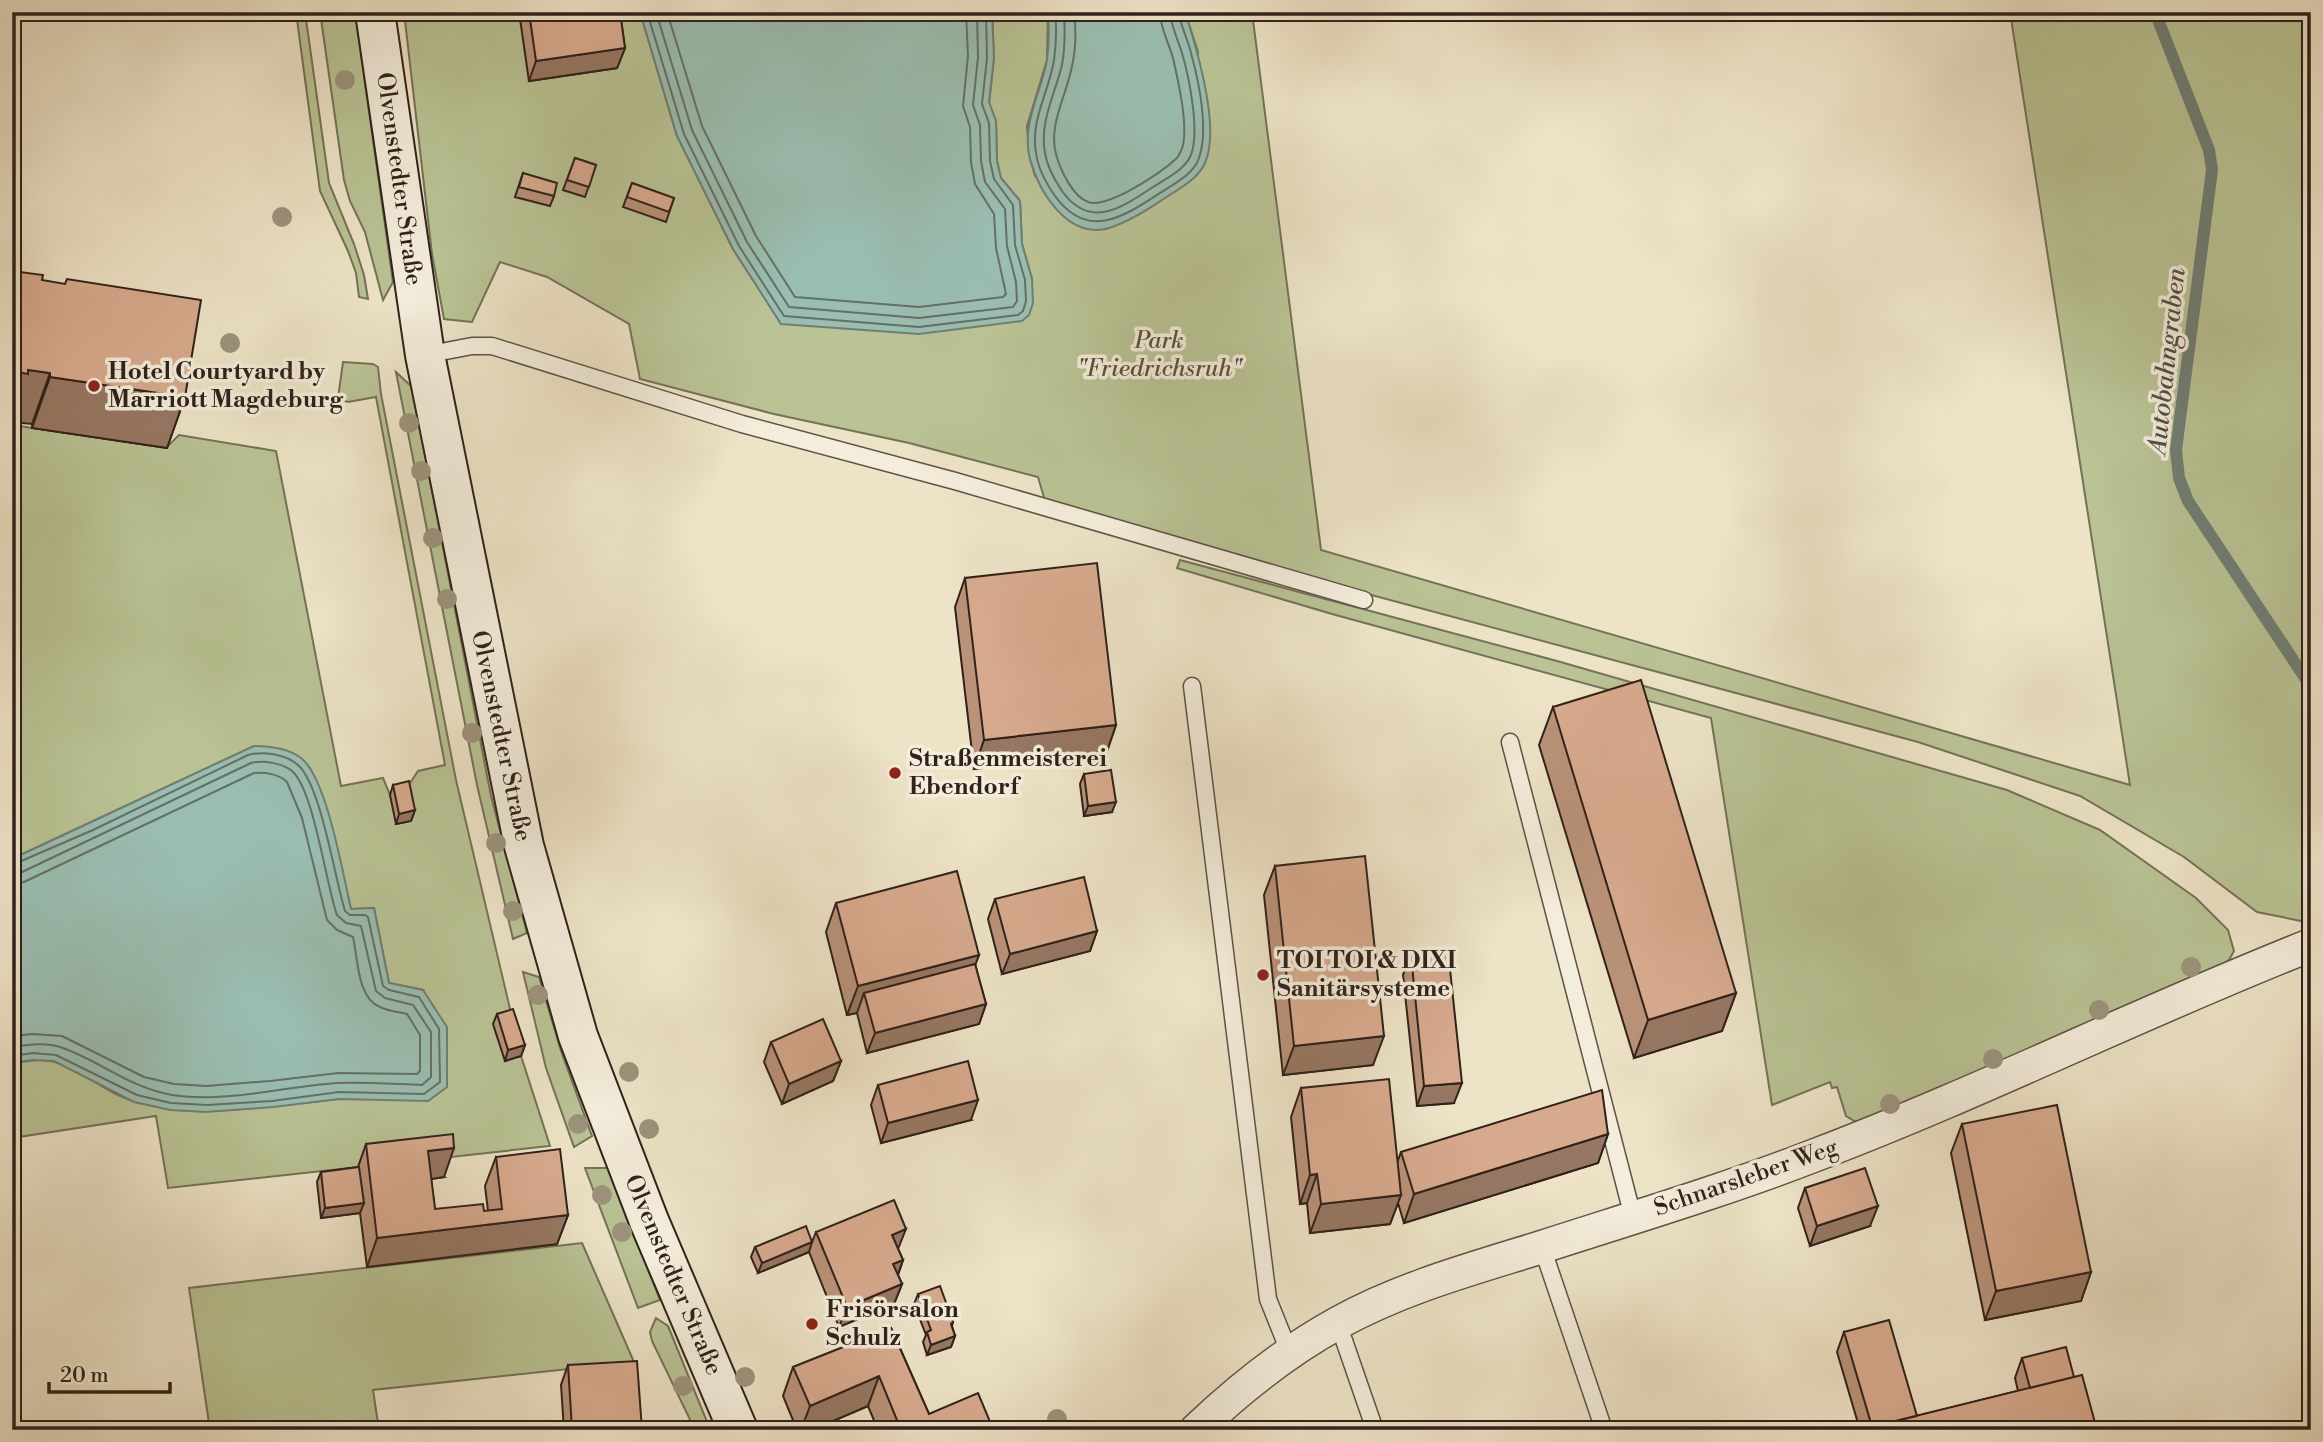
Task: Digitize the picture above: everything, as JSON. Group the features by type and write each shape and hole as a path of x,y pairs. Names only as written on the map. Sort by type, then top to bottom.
{"main road":[{"name":"Olvenstedter Straße","path":"375,12 425,355 524,846 578,1036 649,1221 738,1430"}],"street":[{"name":"Schnarsleber Weg","path":"1196,1430 1244,1388 1338,1323 1462,1270 1726,1188 1891,1126 2311,945"}],"lane":[{"path":"425,355 472,346 492,346 742,424 955,481 1364,600"},
{"path":"1192,686 1268,1299 1290,1354"},
{"path":"1510,742 1633,1217"},
{"path":"1542,1247 1604,1430"},
{"path":"1338,1323 1375,1430"}],"green space":[{"path":"296,12 305,12 329,183 354,244 368,299 359,297 356,273 348,251 320,191"},
{"path":"320,12 355,12 393,282 383,300 365,232 350,201 344,180"},
{"name":"Park \"Friedrichsruh\"","path":"404,12 640,12 677,136 733,249 781,323 1032,279 1022,244 1020,201 1001,178 997,161 996,121 989,103 994,58 992,12 1048,12 1047,60 1027,126 1029,154 1035,176 1106,229 1146,210 1195,176 1198,52 1185,12 1252,12 1321,550 2130,785 2010,12 2311,12 2311,923 2257,912 2184,857 2080,796 1918,742 1323,582 1045,501 1038,477 909,443 774,414 640,379 629,324 547,277 500,262 472,322 444,319 432,254"},
{"path":"343,362 373,364 378,367 456,780 511,1013 505,1060 521,1056 550,1146 168,1188 156,1116 12,1138 12,1063 39,1060 55,1062 126,1099 189,1110 238,1110 339,1099 423,990 389,983 374,908 351,909 327,810 310,768 284,750 254,746 12,859 12,425 166,448 179,435 276,451 341,786 383,778 390,795 405,791 418,771 445,765 376,397 348,402 338,398"},
{"path":"396,372 412,387 491,796 527,933 513,939 477,785"},
{"path":"1180,560 1557,661 2007,790 2100,830 2196,898 2228,930 2234,951 2219,969 1988,1070 1856,1122 1846,1116 1837,1087 1832,1088 1830,1082 1772,1105 1711,718 1332,614 1177,568"},
{"path":"523,972 539,977 561,1051 592,1136 574,1147 546,1068"},
{"path":"585,1168 608,1168 660,1300 638,1308"},
{"path":"582,1243 634,1362 373,1390 379,1430 210,1430 189,1288"},
{"path":"656,1318 668,1326 710,1429 695,1430 652,1341 650,1332"}],"water":[{"path":"640,12 992,12 994,58 989,102 996,121 997,161 1001,178 1020,201 1022,244 1032,279 1033,303 1029,315 1022,321 919,334 781,324 733,249 677,136"},
{"path":"1048,12 1185,12 1195,46 1209,109 1209,148 1205,163 1198,174 1182,187 1138,215 1109,228 1094,230 1068,220 1048,198 1030,159 1028,133 1047,60"},
{"path":"254,746 290,752 301,758 310,769 319,785 333,828 351,909 374,908 389,983 423,990 447,1027 447,1087 428,1101 339,1099 206,1112 170,1110 134,1102 54,1061 12,1063 12,859"}],"building":[{"path":"529,12 620,12 625,48 536,61"},
{"path":"575,158 596,165 589,187 567,180"},
{"path":"523,173 557,183 554,196 519,187"},
{"path":"632,183 674,198 669,212 627,197"},
{"path":"12,271 43,275 42,280 65,284 67,279 201,300 185,397 50,377 50,373 28,370 28,374 12,371"},
{"path":"1097,563 1116,725 984,740 965,578"},
{"path":"1641,680 1736,993 1648,1020 1553,707"},
{"path":"1111,770 1116,802 1088,806 1084,774"},
{"path":"409,781 415,810 399,814 393,785"},
{"path":"1365,856 1384,1036 1294,1046 1275,866"},
{"path":"957,871 979,955 858,986 836,903"},
{"path":"1084,877 1097,931 1010,954 995,899"},
{"path":"1448,950 1462,1083 1424,1086 1411,955"},
{"path":"975,964 986,1004 875,1033 864,993"},
{"path":"513,1009 525,1045 508,1050 497,1014"},
{"path":"823,1019 841,1061 789,1084 771,1042"},
{"path":"968,1061 978,1100 888,1123 878,1085"},
{"path":"1389,1079 1401,1195 1321,1204 1317,1174 1310,1175 1301,1088"},
{"path":"1602,1090 1608,1134 1414,1194 1401,1152"},
{"path":"2057,1105 2091,1272 1996,1291 1962,1124"},
{"path":"453,1134 454,1148 428,1151 435,1209 483,1204 484,1211 502,1209 496,1157 560,1149 568,1215 377,1238 366,1144"},
{"path":"359,1167 364,1203 325,1208 321,1172"},
{"path":"1865,1168 1878,1206 1817,1226 1805,1188"},
{"path":"894,1200 906,1229 892,1235 903,1260 893,1264 902,1284 847,1307 816,1232"},
{"path":"806,1226 812,1242 762,1263 755,1247"},
{"path":"940,1286 953,1322 951,1324 955,1336 931,1345 927,1332 931,1330 918,1294"},
{"path":"1889,1320 1917,1416 1883,1424 1881,1430 1873,1430 1844,1332"},
{"path":"891,1328 929,1414 978,1393 991,1424 978,1430 929,1430 928,1427 921,1430 901,1430 879,1376 810,1406 793,1367"},
{"path":"2066,1347 2074,1377 2030,1388 2022,1358"},
{"path":"637,1361 642,1430 572,1429 568,1365"},
{"path":"2082,1375 2097,1430 1884,1430 1883,1424"}],"waterway":[{"name":"Autobahngraben","path":"2155,12 2209,150 2212,170 2176,450 2179,478 2188,501 2311,687"}],"place":[{"name":"Hotel Courtyard by Marriott Magdeburg","path":"94,386"},
{"name":"Straßenmeisterei Ebendorf","path":"895,773"},
{"name":"TOI TOI & DIXI Sanitärsysteme","path":"1263,975"},
{"name":"Frisörsalon Schulz","path":"812,1324"}]}
